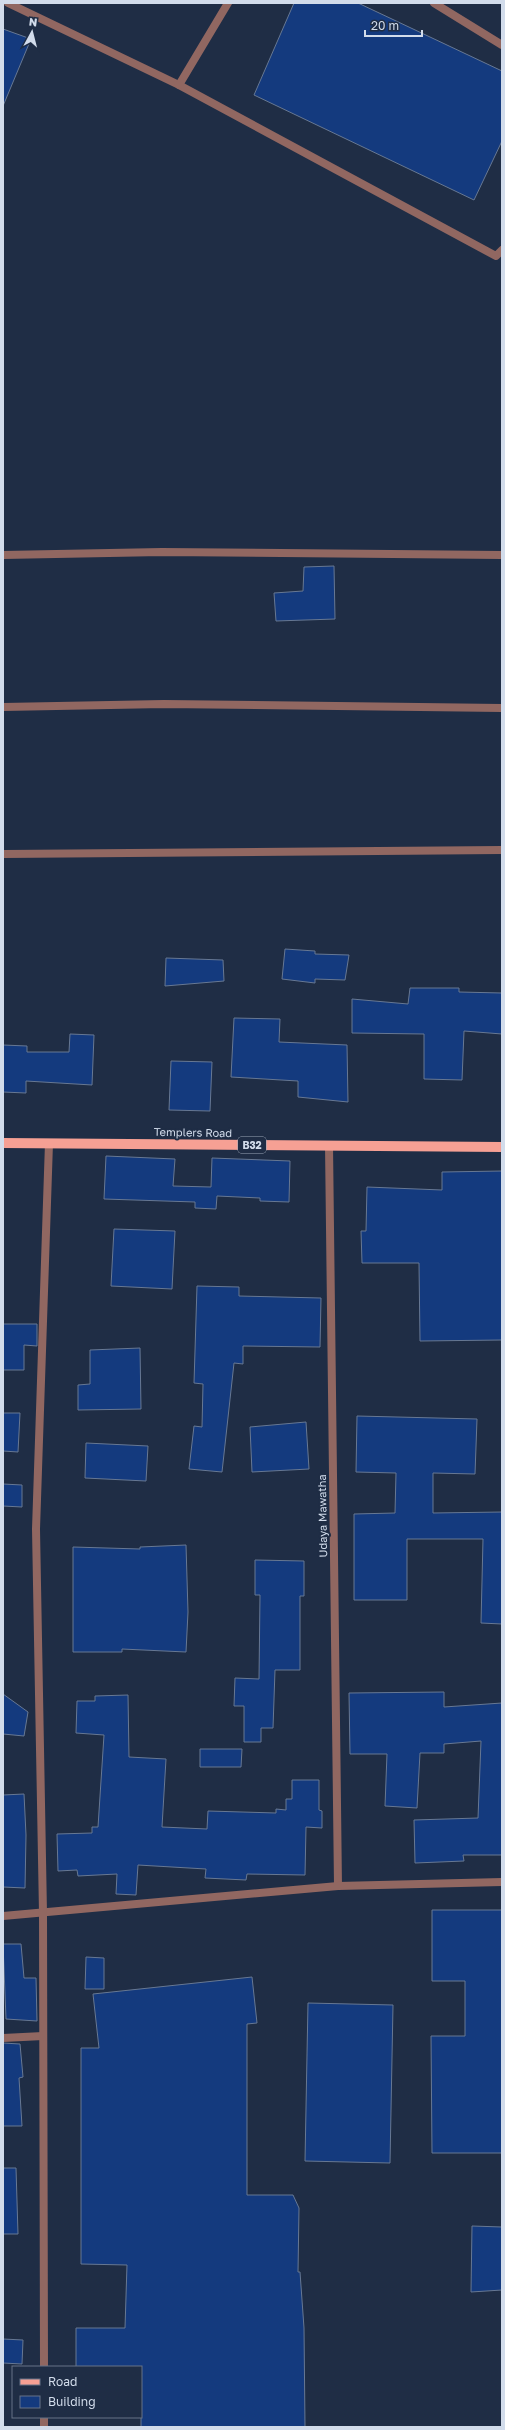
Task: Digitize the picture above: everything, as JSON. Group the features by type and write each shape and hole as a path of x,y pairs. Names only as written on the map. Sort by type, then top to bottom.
{"main road":[{"name":"Templers Road","path":"3,1143 502,1147"}],"street":[{"path":"8,3 179,85 496,256 502,250"},
{"path":"179,85 228,3"},
{"path":"434,3 502,45"},
{"path":"3,556 162,552 502,555"},
{"path":"3,707 164,704 502,708"},
{"path":"3,854 502,850"},
{"path":"44,2366 43,1914 36,1529 49,1143"},
{"name":"Udaya Mawatha","path":"329,1145 338,1886"},
{"path":"3,1916 43,1914 338,1886 502,1882"},
{"path":"3,2038 43,2036"}],"building":[{"path":"294,3 358,3 502,71 502,141 474,200 254,95"},
{"path":"3,29 31,39 3,106"},
{"path":"334,566 335,619 276,621 274,593 303,591 304,567"},
{"path":"285,949 315,951 315,954 349,955 345,980 315,979 315,983 282,979"},
{"path":"166,958 223,960 224,981 165,986"},
{"path":"410,988 459,988 459,992 502,993 502,1034 464,1031 462,1080 424,1079 424,1034 352,1033 352,999 408,1004"},
{"path":"234,1018 280,1019 279,1042 347,1045 348,1102 298,1097 298,1081 231,1077"},
{"path":"70,1034 94,1035 92,1085 26,1081 26,1093 3,1092 3,1045 27,1046 27,1052 69,1052"},
{"path":"171,1061 212,1062 210,1111 169,1110"},
{"path":"106,1156 175,1159 173,1186 211,1187 212,1158 290,1161 289,1202 260,1201 260,1198 217,1196 216,1209 195,1208 195,1202 104,1199"},
{"path":"502,1171 502,1340 420,1341 419,1263 362,1263 361,1231 366,1231 367,1187 442,1190 442,1172"},
{"path":"114,1229 175,1231 172,1289 111,1286"},
{"path":"197,1286 239,1287 239,1296 321,1298 320,1347 243,1346 243,1364 234,1363 222,1472 189,1469 194,1426 202,1427 203,1384 194,1383"},
{"path":"3,1324 37,1324 37,1346 24,1345 24,1370 3,1370"},
{"path":"140,1348 141,1409 78,1410 78,1385 90,1384 90,1350"},
{"path":"3,1413 20,1413 18,1452 3,1451"},
{"path":"357,1416 477,1419 475,1474 433,1473 433,1513 502,1512 502,1624 481,1623 483,1539 407,1539 407,1600 354,1600 354,1514 395,1513 396,1473 356,1472"},
{"path":"306,1422 309,1469 252,1472 250,1427"},
{"path":"86,1443 148,1446 146,1481 85,1478"},
{"path":"3,1484 22,1485 22,1507 3,1506"},
{"path":"186,1545 188,1612 186,1652 122,1649 122,1652 73,1652 73,1547 140,1549 140,1547"},
{"path":"255,1560 304,1561 304,1596 300,1596 300,1670 275,1670 273,1728 261,1728 261,1742 244,1742 244,1706 234,1706 235,1678 259,1679 260,1595 255,1595"},
{"path":"444,1692 444,1707 502,1703 502,1855 463,1855 464,1861 415,1863 414,1820 478,1818 481,1741 444,1744 444,1753 420,1753 417,1808 385,1806 387,1754 350,1754 349,1693"},
{"path":"3,1694 28,1712 24,1736 3,1734"},
{"path":"128,1695 129,1757 166,1759 162,1827 207,1829 208,1811 276,1813 276,1809 286,1810 286,1799 292,1799 292,1780 319,1780 319,1810 322,1811 322,1828 306,1827 305,1875 247,1874 246,1880 205,1878 206,1869 138,1865 136,1895 116,1894 117,1874 78,1876 77,1870 58,1871 57,1834 92,1833 92,1827 98,1827 104,1735 76,1733 77,1701 95,1701 95,1696"},
{"path":"200,1749 242,1749 241,1767 200,1767"},
{"path":"24,1794 26,1835 25,1888 3,1887 3,1795"},
{"path":"432,1910 502,1910 502,2153 432,2153 431,2036 465,2036 465,1981 432,1981"},
{"path":"3,1944 21,1944 24,1978 36,1978 37,2021 6,2019"},
{"path":"86,1957 104,1958 104,1989 85,1989"},
{"path":"252,1977 257,2023 247,2024 247,2195 293,2195 299,2208 298,2272 300,2272 304,2328 305,2427 141,2427 142,2366 76,2366 76,2328 125,2328 127,2265 81,2264 81,2048 99,2048 93,1994"},
{"path":"308,2003 393,2005 390,2163 305,2161"},
{"path":"3,2043 20,2044 23,2077 19,2078 22,2126 3,2126"},
{"path":"3,2168 16,2168 18,2234 3,2234"},
{"path":"472,2226 502,2227 502,2290 471,2292"},
{"path":"3,2339 23,2340 22,2364 3,2363"}]}
